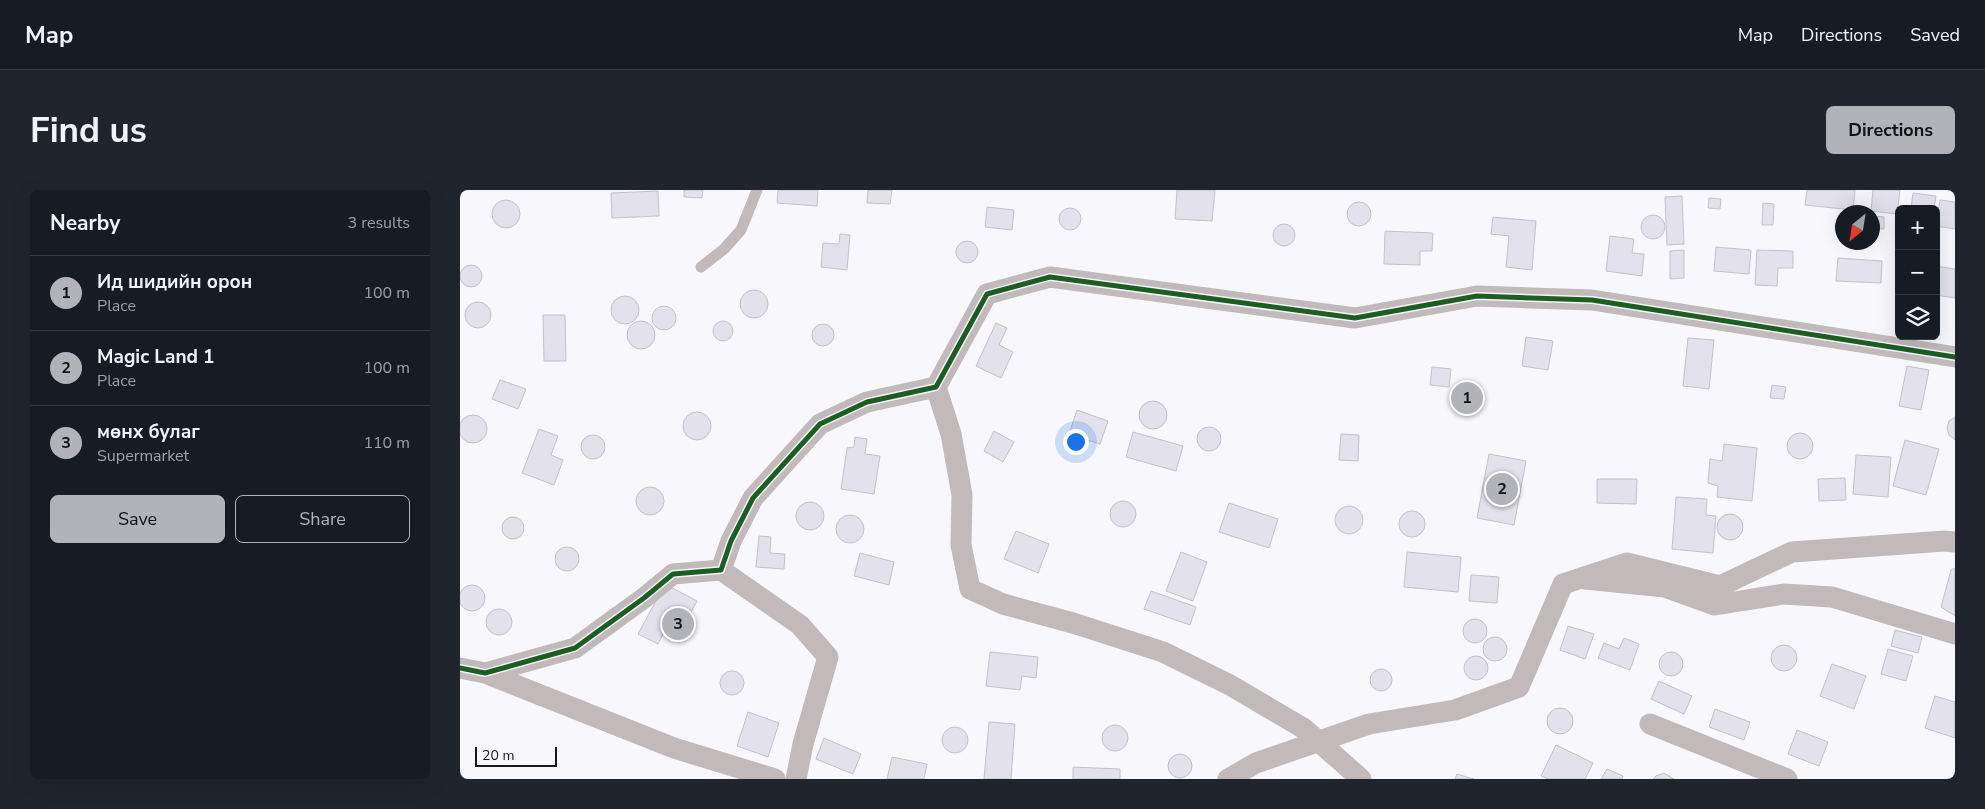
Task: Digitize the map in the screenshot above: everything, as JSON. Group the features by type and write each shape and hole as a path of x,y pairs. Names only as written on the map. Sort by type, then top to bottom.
{"street":[{"path":"1361,779 1303,728 1230,685 1163,652 1073,623 1003,604 970,589 961,545 962,495 951,434 936,387 987,294 1050,277 1355,318 1477,296 1592,300 1955,357"},
{"path":"721,570 731,540 753,498 820,424 867,402 936,387"},
{"path":"1228,779 1256,763 1369,724 1455,710 1519,687 1564,584 1627,563 1720,586 1792,552 1944,541 1955,542"},
{"path":"485,673 574,648 644,598 673,574 721,570 800,625 828,657 803,744 796,779"},
{"path":"1579,579 1665,587 1715,605 1784,594 1832,597 1955,634"},
{"path":"460,668 485,673 674,748 775,779"},
{"path":"1650,724 1787,779"}],"lane":[{"path":"701,267 724,249 741,230 757,190"}],"building":[{"path":"684,190 703,190 702,198 684,197"},
{"path":"778,190 818,190 817,206 777,203"},
{"path":"868,190 892,190 890,204 867,203"},
{"path":"1177,190 1215,190 1212,221 1175,219"},
{"path":"1807,190 1855,190 1854,205 1835,205 1835,208 1805,205"},
{"path":"1873,190 1900,190 1898,205 1895,205 1895,214 1880,212 1880,205 1872,205"},
{"path":"658,191 659,216 612,218 611,193"},
{"path":"1913,193 1936,196 1935,205 1912,205"},
{"path":"1682,196 1684,244 1667,245 1665,197"},
{"path":"1709,198 1721,199 1720,209 1708,208"},
{"path":"506,200 516,204 520,214 516,224 506,228 496,224 492,214 496,204"},
{"path":"1940,200 1955,202 1955,229 1940,227"},
{"path":"1359,202 1368,205 1371,214 1368,223 1359,226 1350,223 1347,214 1350,205"},
{"path":"1763,203 1774,204 1773,225 1762,225"},
{"path":"987,207 1014,210 1012,230 985,227"},
{"path":"1070,208 1078,211 1081,219 1078,227 1070,230 1062,227 1059,219 1062,211"},
{"path":"1653,215 1662,218 1665,227 1662,236 1653,239 1644,236 1641,227 1644,218"},
{"path":"1493,217 1536,221 1532,270 1506,267 1509,236 1491,234"},
{"path":"1880,217 1884,217 1884,229 1880,229"},
{"path":"1284,224 1292,227 1295,235 1292,243 1284,246 1276,243 1273,235 1276,227"},
{"path":"1385,231 1433,233 1432,251 1420,251 1420,265 1384,264"},
{"path":"840,234 850,235 847,270 821,267 823,243 839,244"},
{"path":"1610,236 1634,239 1632,253 1644,254 1642,276 1606,271"},
{"path":"967,241 975,244 978,252 975,260 967,263 959,260 956,252 959,244"},
{"path":"1716,247 1751,250 1749,274 1714,271"},
{"path":"1684,250 1684,278 1670,279 1670,251"},
{"path":"1757,250 1793,251 1793,268 1778,268 1777,286 1755,285"},
{"path":"1838,258 1882,261 1881,283 1836,281"},
{"path":"467,265 475,265 482,272 482,280 475,287 467,287 460,280 460,272"},
{"path":"1940,267 1955,269 1955,298 1940,296"},
{"path":"754,290 764,294 768,304 764,314 754,318 744,314 740,304 744,294"},
{"path":"625,296 635,300 639,310 635,320 625,324 615,320 611,310 615,300"},
{"path":"478,302 487,306 491,315 487,324 478,328 469,324 465,315 469,306"},
{"path":"664,306 673,309 676,318 673,327 664,330 655,327 652,318 655,309"},
{"path":"543,315 565,315 566,361 544,361"},
{"path":"641,321 651,325 655,335 651,345 641,349 631,345 627,335 631,325"},
{"path":"723,321 730,324 733,331 730,338 723,341 716,338 713,331 716,324"},
{"path":"996,323 1007,328 999,345 1013,352 1001,378 976,366"},
{"path":"823,324 831,327 834,335 831,343 823,346 815,343 812,335 815,327"},
{"path":"1526,337 1553,341 1548,370 1522,366"},
{"path":"1688,338 1714,340 1709,389 1683,386"},
{"path":"1907,366 1929,370 1921,410 1899,406"},
{"path":"1432,367 1451,369 1449,387 1430,385"},
{"path":"500,380 526,389 518,409 492,399"},
{"path":"1772,385 1786,387 1784,399 1770,398"},
{"path":"1153,401 1163,405 1167,415 1163,425 1153,429 1143,425 1139,415 1143,405"},
{"path":"1077,410 1108,421 1100,444 1069,434"},
{"path":"697,412 707,416 711,426 707,436 697,440 687,436 683,426 687,416"},
{"path":"473,415 483,419 487,429 483,439 473,443 463,439 459,429 463,419"},
{"path":"1955,417 1955,440 1949,435 1947,428 1949,421"},
{"path":"1209,427 1218,430 1221,439 1218,448 1209,451 1200,448 1197,439 1200,430"},
{"path":"539,429 558,436 551,455 563,460 554,485 522,473"},
{"path":"994,431 1014,442 1003,462 984,451"},
{"path":"1133,432 1183,446 1176,471 1126,457"},
{"path":"1800,433 1809,437 1813,446 1809,455 1800,459 1791,455 1787,446 1791,437"},
{"path":"1341,434 1359,435 1358,461 1339,460"},
{"path":"593,435 602,438 605,447 602,456 593,459 584,456 581,447 584,438"},
{"path":"855,437 867,439 865,454 880,456 874,494 841,489 847,448 854,447"},
{"path":"1905,440 1939,449 1926,495 1893,486"},
{"path":"1724,444 1757,448 1752,501 1717,497 1718,486 1708,483 1710,459 1722,461"},
{"path":"1489,454 1526,461 1514,525 1477,518"},
{"path":"1856,455 1891,457 1888,497 1853,494"},
{"path":"1845,478 1846,500 1819,501 1818,479"},
{"path":"1597,479 1637,479 1636,504 1597,503"},
{"path":"650,487 660,491 664,501 660,511 650,515 640,511 636,501 640,491"},
{"path":"1676,497 1707,499 1706,515 1716,516 1713,553 1672,549"},
{"path":"1123,501 1132,505 1136,514 1132,523 1123,527 1114,523 1110,514 1114,505"},
{"path":"810,502 820,506 824,516 820,526 810,530 800,526 796,516 800,506"},
{"path":"1229,503 1278,519 1269,548 1219,532"},
{"path":"1349,506 1359,510 1363,520 1359,530 1349,534 1339,530 1335,520 1339,510"},
{"path":"1412,511 1421,515 1425,524 1421,533 1412,537 1403,533 1399,524 1403,515"},
{"path":"1730,514 1739,518 1743,527 1739,536 1730,540 1721,536 1717,527 1721,518"},
{"path":"850,515 860,519 864,529 860,539 850,543 840,539 836,529 840,519"},
{"path":"509,517 517,517 524,524 524,532 517,539 509,539 502,532 502,524"},
{"path":"1016,531 1049,544 1038,573 1004,559"},
{"path":"759,536 771,537 770,553 785,554 784,569 756,567"},
{"path":"567,547 575,551 579,559 575,567 567,571 559,567 555,559 559,551"},
{"path":"1181,552 1207,562 1193,601 1166,591"},
{"path":"1407,552 1461,557 1458,592 1404,587"},
{"path":"860,553 894,562 889,585 854,576"},
{"path":"1955,568 1955,616 1941,607 1951,570"},
{"path":"1471,575 1499,577 1497,603 1469,601"},
{"path":"665,584 697,601 676,641 663,634 658,644 638,634"},
{"path":"472,585 481,589 485,598 481,607 472,611 463,607 459,598 463,589"},
{"path":"1151,591 1196,607 1190,625 1144,609"},
{"path":"499,609 508,613 512,622 508,631 499,635 490,631 486,622 490,613"},
{"path":"1475,619 1484,622 1487,631 1484,640 1475,643 1466,640 1463,631 1466,622"},
{"path":"1568,626 1594,634 1585,659 1560,650"},
{"path":"1895,630 1922,637 1918,653 1891,646"},
{"path":"1495,637 1504,640 1507,649 1504,658 1495,661 1486,658 1483,649 1486,640"},
{"path":"1624,638 1639,644 1630,670 1598,658 1604,643 1619,649"},
{"path":"1784,645 1793,649 1797,658 1793,667 1784,671 1775,667 1771,658 1775,649"},
{"path":"1888,649 1913,656 1906,681 1881,674"},
{"path":"990,652 1038,657 1036,678 1022,676 1020,690 986,686"},
{"path":"1671,652 1676,653 1682,659 1682,669 1676,675 1671,676 1666,675 1660,669 1659,664 1660,659 1666,653"},
{"path":"1476,656 1485,659 1488,668 1485,677 1476,680 1467,677 1464,668 1467,659"},
{"path":"1832,664 1866,676 1854,709 1820,696"},
{"path":"1381,669 1389,672 1392,680 1389,688 1381,691 1373,688 1370,680 1373,672"},
{"path":"732,671 740,675 744,683 740,691 732,695 724,691 720,683 724,675"},
{"path":"1659,681 1692,696 1684,714 1651,699"},
{"path":"1935,696 1955,702 1955,738 1925,728"},
{"path":"1560,708 1570,711 1573,721 1570,731 1560,734 1550,731 1547,721 1550,711"},
{"path":"1715,709 1750,722 1744,740 1709,727"},
{"path":"748,712 779,723 768,757 737,746"},
{"path":"989,722 1015,724 1011,779 984,779"},
{"path":"1115,725 1124,729 1128,738 1124,747 1115,751 1106,747 1102,738 1106,729"},
{"path":"955,727 964,731 968,740 964,749 955,753 946,749 942,740 946,731"},
{"path":"1797,730 1828,742 1819,766 1788,754"},
{"path":"824,738 861,754 853,774 816,759"},
{"path":"1556,745 1593,763 1585,779 1548,779 1541,776"},
{"path":"1180,754 1189,757 1192,766 1189,775 1180,778 1171,775 1168,766 1171,757"},
{"path":"892,757 927,764 924,779 887,779"},
{"path":"1073,767 1120,769 1120,779 1073,779"},
{"path":"1607,769 1623,776 1622,779 1601,779"},
{"path":"1664,773 1674,779 1653,779 1656,776"},
{"path":"1457,774 1474,779 1455,779"}],"cycle path":[{"path":"460,668 485,673 575,648 644,598 673,574 721,570 731,541 753,498 820,424 867,402 936,387 987,294 1050,277 1355,318 1477,296 1592,300 1955,357"}],"place":[{"name":"Ид шидийн орон","path":"1467,398"},
{"name":"Magic Land 1","path":"1502,489"},
{"name":"мөнх булаг","path":"678,624"}]}
